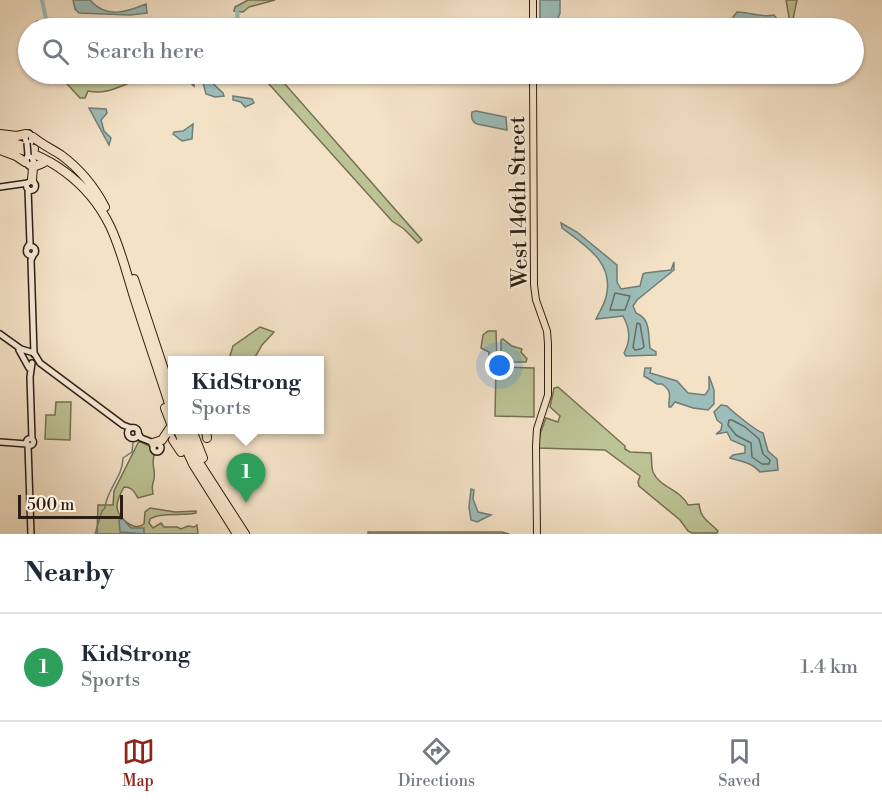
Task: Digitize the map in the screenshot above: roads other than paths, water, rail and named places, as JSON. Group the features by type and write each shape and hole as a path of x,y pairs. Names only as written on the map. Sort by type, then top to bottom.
{"highway":[{"path":"0,134 29,140 64,158 80,171 98,193 119,234 148,328 168,405"},
{"path":"0,140 29,147 63,164 90,187 105,207"},
{"path":"0,145 45,159 68,173 99,207 112,231 168,383"},
{"path":"0,150 43,164 85,189"},
{"path":"30,185 34,167 43,164"},
{"path":"148,328 168,370"},
{"path":"168,433 161,441 174,437 196,442 241,532"},
{"path":"174,437 174,443 194,475 231,523 241,532"},
{"path":"174,437 231,523"},
{"path":"174,437 202,467 241,532"}],"main road":[{"path":"534,0 534,18"},
{"name":"West 146th Street","path":"534,84 536,288 551,344 550,397 538,432 536,448 537,534"},
{"path":"29,140 31,251 29,315 32,337 29,442 31,534"},
{"path":"0,187 30,185"},
{"path":"0,335 117,420 127,428 130,438 137,436 141,438 174,437"},
{"path":"92,403 129,431 136,429 137,436"},
{"path":"110,418 117,420"},
{"path":"0,442 29,442"}],"water":[{"path":"73,0 90,0 96,6 110,12 124,11 146,4 147,13 130,15 79,13 75,9"},
{"path":"540,0 560,0 558,18 540,18"},
{"path":"737,12 764,16 774,15 776,18 733,18"},
{"path":"203,84 213,84 224,96 215,97 206,94"},
{"path":"233,96 252,99 254,103 245,107 241,102 233,100"},
{"path":"89,108 106,109 107,113 101,120 104,131 111,138 109,145"},
{"path":"472,112 506,117 507,130 475,123 472,119"},
{"path":"193,124 192,139 182,141 173,134 183,131"},
{"path":"561,223 577,232 617,265 617,282 621,289 640,286 643,274 671,270 674,262 674,270 637,300 633,306 636,313 646,323 650,348 656,352 656,355 626,356 624,353 629,335 623,316 596,319 606,297 608,285 606,274 596,256 562,228"},
{"path":"645,368 651,368 650,373 677,381 688,393 705,395 709,389 709,376 714,390 714,404 708,410 675,402 669,407 668,390 662,384 657,384 644,376"},
{"path":"721,405 727,406 763,433 768,451 777,459 778,470 760,472 750,464 730,458 733,455 745,453 745,446 731,440 727,432 716,434 721,430 722,424 717,420 714,412"},
{"path":"471,489 474,490 473,499 478,512 491,515 477,522 471,520 469,507"},
{"path":"123,519 131,528 144,528 144,534 120,532 119,520"}],"waterway":[{"path":"42,0 46,18"},
{"path":"238,18 237,10 241,7"},
{"path":"95,534 123,458 132,452 133,443"}],"place":[{"name":"KidStrong","path":"246,503"}]}
